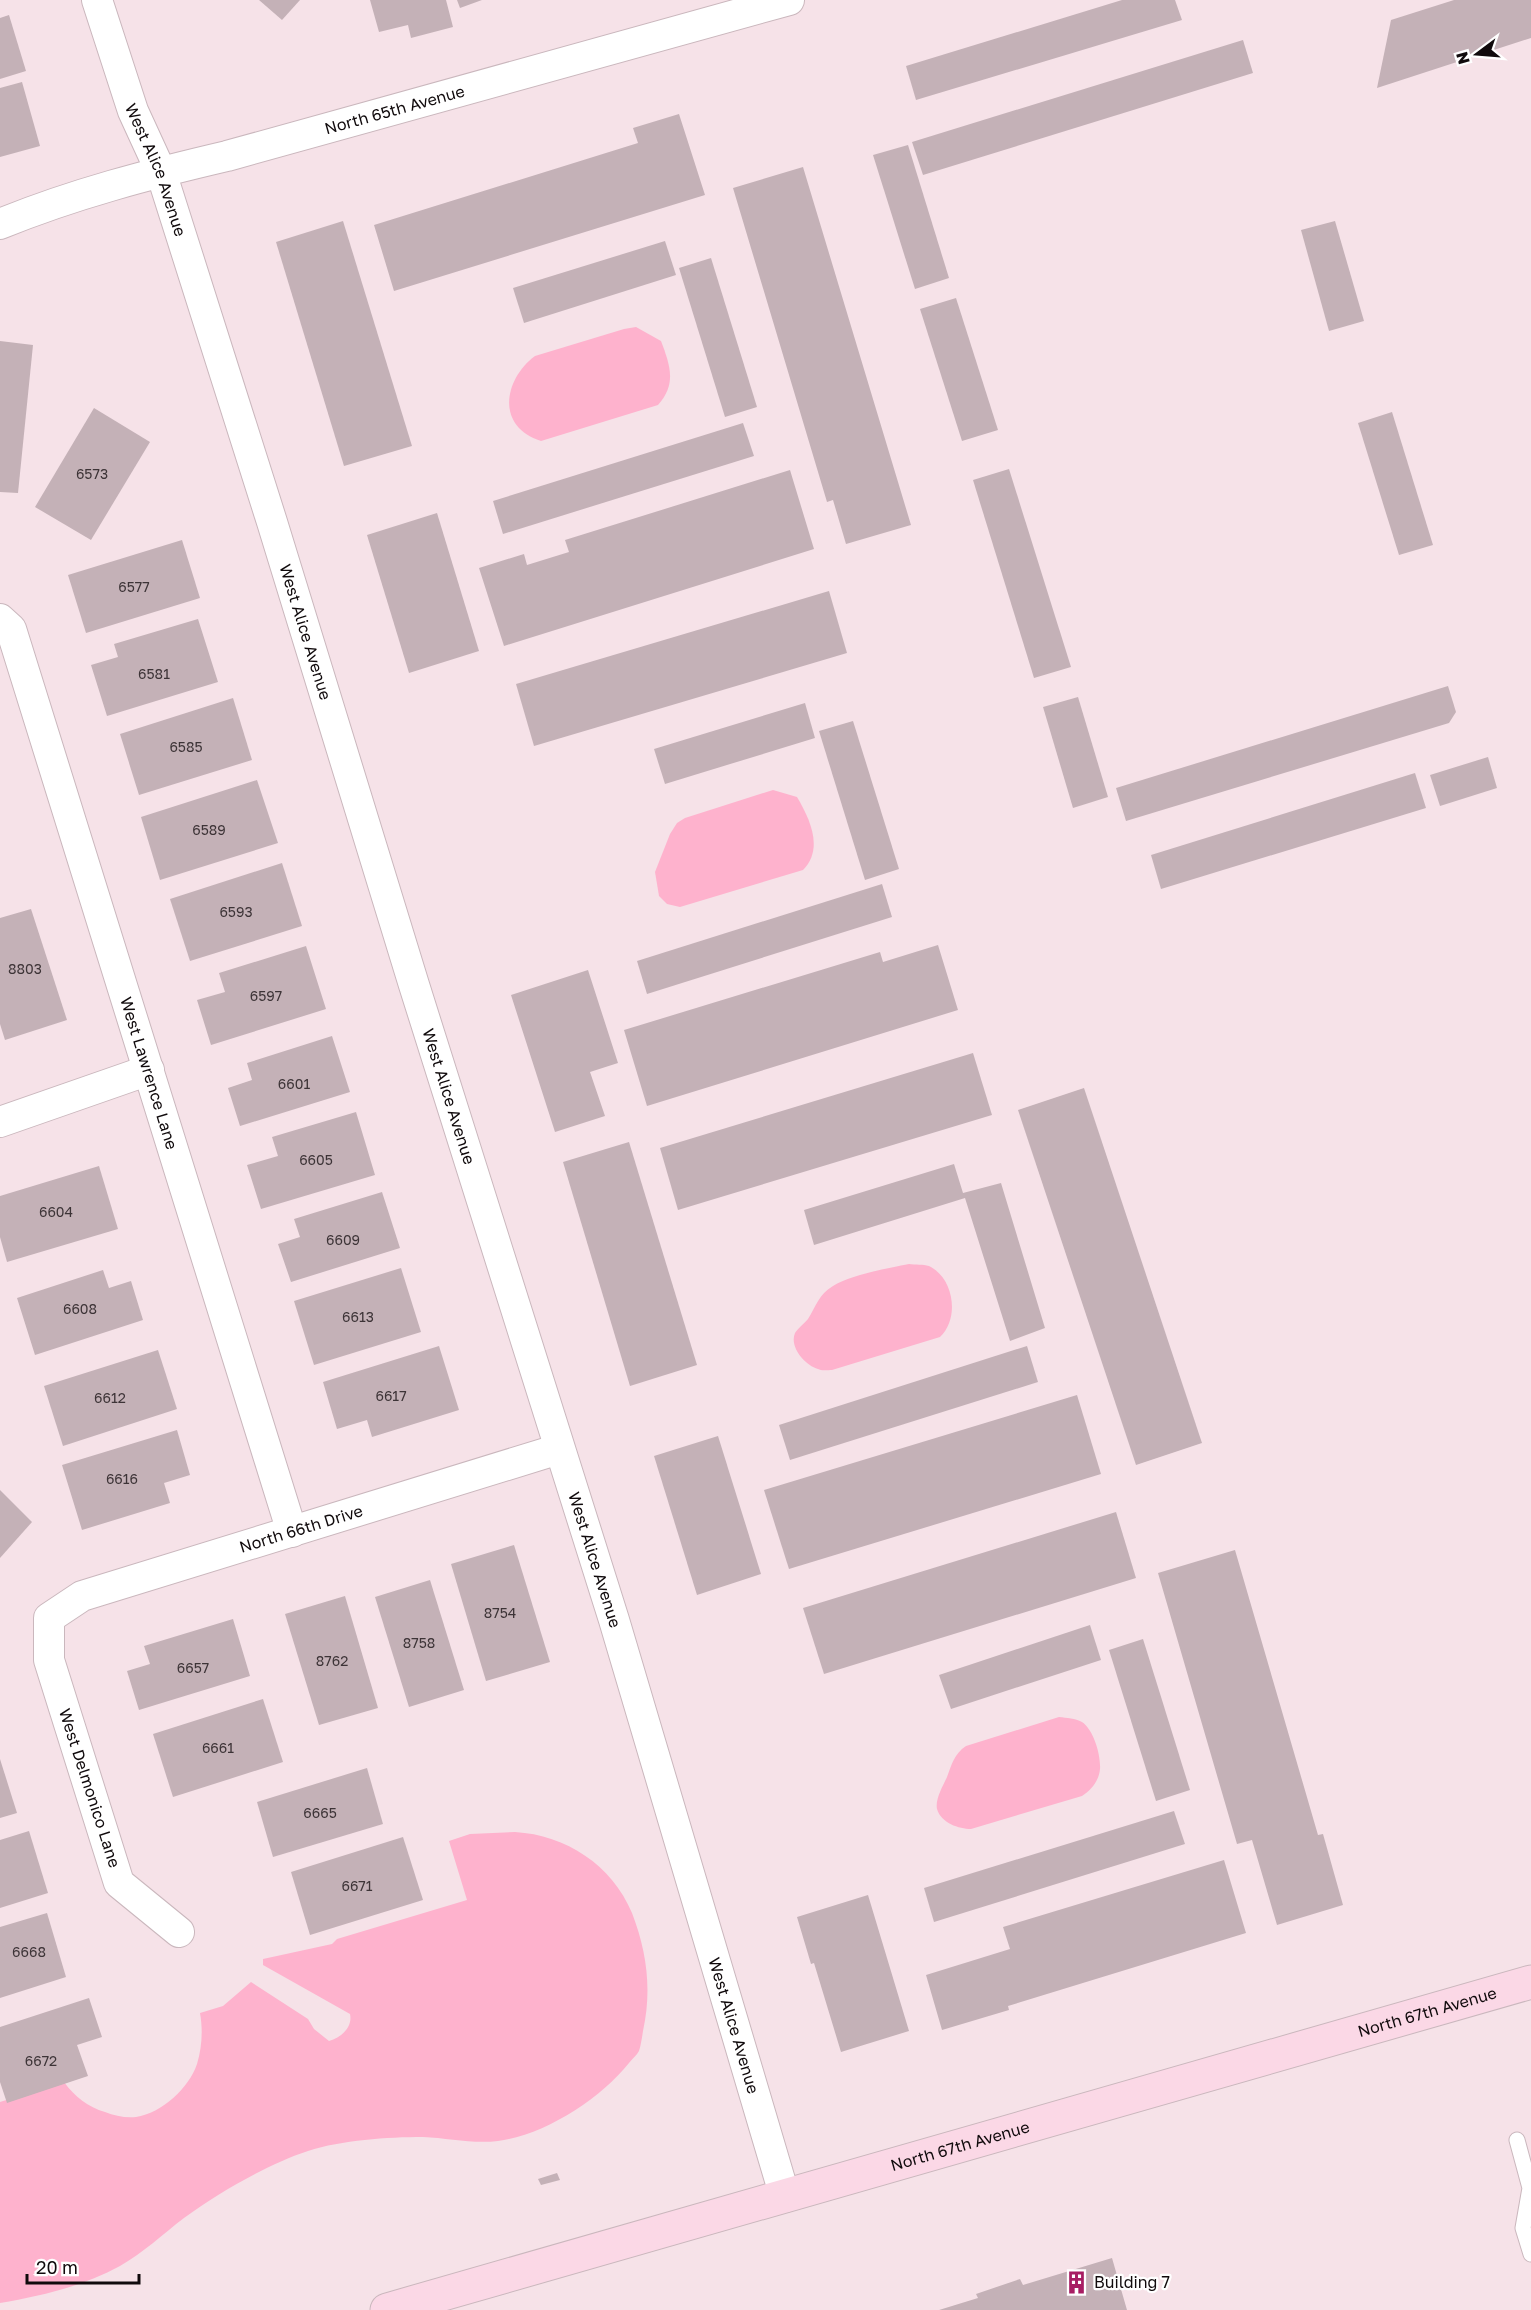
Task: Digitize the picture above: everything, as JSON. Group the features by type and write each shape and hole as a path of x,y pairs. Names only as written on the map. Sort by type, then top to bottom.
{"main road":[{"name":"North 67th Avenue","path":"387,2310 1531,1982"}],"street":[{"name":"West Alice Avenue","path":"97,0 133,111 161,172 272,522 614,1620 785,2197"},
{"name":"North 65th Avenue","path":"0,224 92,192 161,172 239,153 789,0"},
{"name":"West Lawrence Lane","path":"0,619 11,629 292,1532"},
{"path":"0,1122 149,1070"},
{"name":"North 66th Drive","path":"49,1618 82,1596 559,1449"},
{"name":"West Delmonico Lane","path":"49,1618 49,1660 119,1882 179,1932"}],"lane":[{"path":"1517,2140 1530,2188 1527,2227 1531,2254"}],"shaded area":[{"path":"636,327 661,341 667,358 670,382 668,390 658,405 541,441 527,434 517,425 511,414 509,402 511,390 516,377 535,356"},
{"path":"773,790 797,797 810,824 814,843 813,853 803,870 680,907 667,904 659,896 655,872 670,834 677,823 685,818"},
{"path":"909,1264 929,1266 944,1279 949,1289 952,1309 950,1320 940,1337 832,1370 819,1370 803,1360 794,1344 795,1333 808,1319 824,1293 849,1278"},
{"path":"1059,1717 1082,1722 1093,1737 1098,1751 1100,1769 1094,1785 1088,1791 1082,1796 971,1829 961,1828 942,1818 937,1809 938,1797 954,1760 962,1749"},
{"path":"515,1832 552,1839 585,1856 600,1867 612,1881 632,1913 641,1942 646,1971 646,2016 639,2051 603,2090 552,2123 516,2137 498,2141 423,2137 380,2139 335,2144 308,2151 260,2171 228,2189 184,2218 137,2255 106,2273 62,2289 0,2303 0,2102 64,2082 77,2097 99,2110 124,2117 146,2115 173,2098 193,2073 201,2045 200,2013 223,2006 251,1982 308,2019 314,2029 329,2041 338,2037 348,2027 350,2014 263,1965 263,1959 332,1944 337,1939 467,1900 449,1841 470,1834"}],"building":[{"path":"259,0 300,0 282,20"},
{"path":"370,0 446,0 453,27 411,38 408,25 379,32"},
{"path":"457,0 482,0 460,8"},
{"path":"1122,0 1175,0 1182,20 916,100 906,66"},
{"path":"1454,0 1531,0 1531,38 1377,88 1391,20"},
{"path":"9,15 26,71 0,79 0,18"},
{"path":"1243,40 1253,73 923,175 912,142"},
{"path":"22,82 40,146 0,157 0,88"},
{"path":"679,114 705,195 394,291 374,225 638,143 633,128"},
{"path":"908,145 949,278 915,289 873,155"},
{"path":"803,167 911,525 846,544 833,500 827,502 733,188"},
{"path":"343,221 412,446 344,466 276,242"},
{"path":"1335,221 1364,321 1329,331 1301,230"},
{"path":"665,241 676,275 524,323 513,288"},
{"path":"711,258 757,407 725,417 679,268"},
{"path":"956,298 998,430 962,441 920,309"},
{"path":"0,341 33,345 18,493 0,492"},
{"path":"94,408 150,442 91,540 35,507"},
{"path":"1392,412 1433,545 1399,555 1358,423"},
{"path":"743,423 754,456 503,534 493,501"},
{"path":"1009,469 1071,667 1034,678 973,480"},
{"path":"790,470 814,549 504,646 479,568 524,554 527,565 569,552 565,540"},
{"path":"437,513 479,651 409,673 367,535"},
{"path":"182,540 200,598 86,633 68,575"},
{"path":"829,591 847,653 534,746 516,684"},
{"path":"198,619 218,682 107,716 91,665 118,657 114,644"},
{"path":"1448,686 1456,712 1449,723 1126,821 1116,788"},
{"path":"1078,697 1108,797 1073,808 1043,707"},
{"path":"233,698 252,760 139,795 120,734"},
{"path":"805,703 815,738 665,784 654,749"},
{"path":"853,721 899,869 865,880 819,731"},
{"path":"1488,757 1497,788 1440,806 1430,775"},
{"path":"1415,773 1426,808 1161,889 1151,855"},
{"path":"257,780 278,843 160,880 141,817"},
{"path":"282,863 302,926 190,961 170,899"},
{"path":"882,884 892,917 647,994 637,961"},
{"path":"31,909 67,1020 5,1040 0,1024 0,918"},
{"path":"938,945 958,1010 647,1106 624,1030 880,952 883,962"},
{"path":"306,946 326,1009 211,1045 197,1000 225,992 219,973"},
{"path":"588,970 618,1063 590,1072 605,1116 555,1132 511,995"},
{"path":"332,1036 350,1092 240,1126 228,1088 252,1080 247,1063"},
{"path":"973,1053 992,1115 678,1210 660,1148"},
{"path":"1084,1088 1202,1443 1136,1465 1018,1110"},
{"path":"356,1112 375,1175 261,1209 247,1165 278,1156 272,1137"},
{"path":"629,1142 697,1365 630,1386 563,1162"},
{"path":"954,1164 963,1193 1001,1183 1045,1328 1010,1341 965,1198 814,1245 804,1210"},
{"path":"99,1166 118,1229 7,1262 0,1237 0,1196"},
{"path":"382,1192 400,1248 291,1282 278,1244 300,1237 294,1219"},
{"path":"401,1268 421,1332 314,1365 294,1301"},
{"path":"103,1270 109,1288 131,1281 143,1320 35,1355 17,1298"},
{"path":"439,1346 459,1410 372,1437 367,1420 337,1429 323,1382"},
{"path":"1027,1346 1038,1382 790,1460 779,1425"},
{"path":"158,1350 177,1409 63,1446 44,1386"},
{"path":"1077,1395 1101,1474 789,1569 764,1490"},
{"path":"177,1430 190,1475 164,1483 170,1503 82,1530 62,1465"},
{"path":"718,1436 761,1574 697,1595 654,1456"},
{"path":"0,1490 32,1522 0,1558"},
{"path":"1116,1512 1136,1578 824,1674 803,1608"},
{"path":"514,1545 550,1662 486,1681 451,1564"},
{"path":"1235,1550 1318,1835 1323,1834 1343,1905 1277,1925 1252,1840 1237,1844 1158,1573"},
{"path":"430,1580 464,1690 409,1707 375,1597"},
{"path":"345,1596 378,1708 319,1725 285,1614"},
{"path":"233,1619 250,1676 139,1710 127,1671 150,1664 144,1646"},
{"path":"1090,1625 1101,1660 951,1709 939,1675"},
{"path":"1143,1639 1190,1790 1156,1801 1109,1650"},
{"path":"263,1699 283,1762 173,1797 153,1734"},
{"path":"0,1759 17,1813 0,1818"},
{"path":"367,1768 383,1824 273,1857 257,1802"},
{"path":"1174,1811 1185,1844 934,1922 924,1888"},
{"path":"29,1831 48,1893 0,1908 0,1840"},
{"path":"403,1837 423,1900 310,1935 291,1872"},
{"path":"1224,1860 1246,1933 1008,2006 1009,2010 942,2030 926,1975 1010,1949 1003,1927"},
{"path":"868,1895 909,2031 841,2052 814,1963 811,1964 797,1917"},
{"path":"47,1913 66,1977 0,1998 0,1927"},
{"path":"89,1998 102,2037 77,2045 88,2076 7,2103 0,2082 0,2027"},
{"path":"557,2173 560,2180 541,2185 538,2179"},
{"name":"Building 7","path":"1112,2258 1127,2310 939,2310 978,2298 976,2294 1020,2279 1023,2285"}],"place":[{"name":"Building 7","path":"1076,2282"}]}
